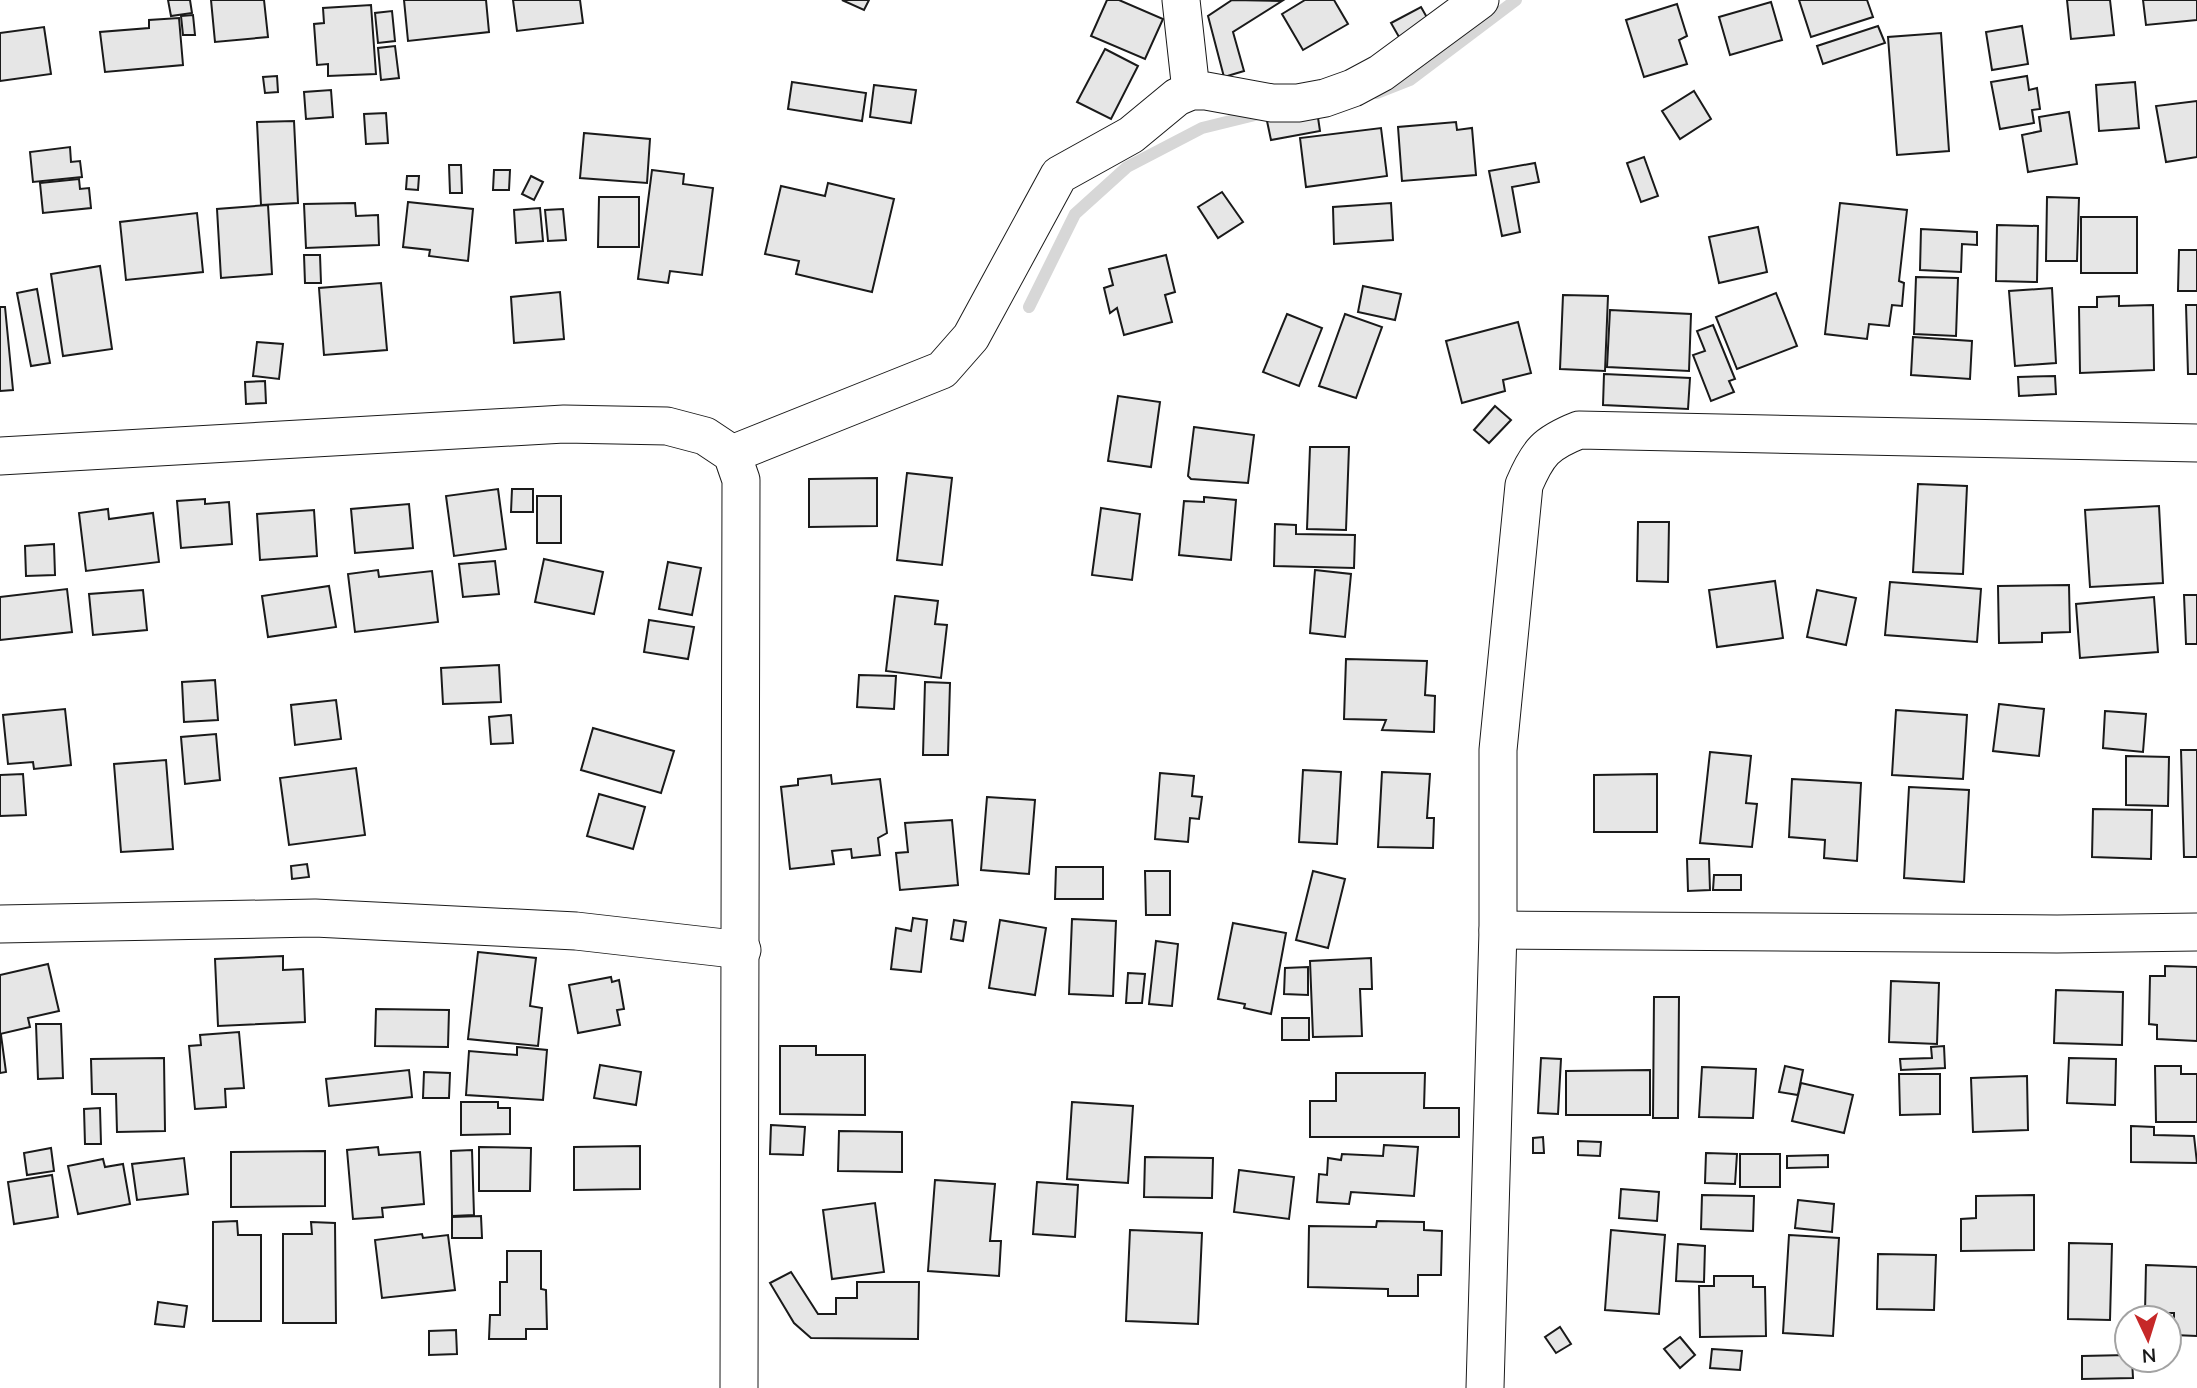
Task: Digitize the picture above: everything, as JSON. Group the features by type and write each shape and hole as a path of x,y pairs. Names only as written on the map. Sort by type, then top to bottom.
{"street":[{"path":"1181,0 1191,91"},
{"path":"732,454 942,370 971,337 1059,175 1131,135 1177,97 1191,91 1206,91 1272,103 1298,103 1325,97 1353,88 1381,73 1480,0"},
{"path":"0,456 564,424 667,426 705,436 732,454 741,480 739,1388"},
{"path":"1485,1388 1497,929 1498,750 1524,485 1535,459 1553,441 1579,430 2197,443"},
{"path":"0,925 315,918 576,931 742,950"},
{"path":"1497,929 2043,934 2197,932"}],"building":[{"path":"168,0 190,0 192,13 171,16"},
{"path":"211,0 264,0 268,37 215,42"},
{"path":"404,0 486,0 489,32 408,41"},
{"path":"513,0 580,0 583,23 517,31"},
{"path":"842,0 869,0 864,10"},
{"path":"1107,0 1119,0 1163,19 1145,59 1091,36"},
{"path":"1232,0 1282,1 1233,32 1244,71 1224,77 1208,16"},
{"path":"1305,0 1334,0 1348,24 1303,50 1282,14"},
{"path":"1799,0 1867,0 1873,17 1811,37"},
{"path":"2067,0 2110,0 2114,35 2071,39"},
{"path":"2143,0 2197,0 2197,20 2146,25"},
{"path":"1771,2 1782,40 1730,55 1719,17"},
{"path":"1677,4 1687,36 1679,40 1687,64 1644,77 1626,20"},
{"path":"371,5 376,74 328,76 328,64 317,65 314,24 324,23 323,8"},
{"path":"1421,7 1433,28 1403,44 1391,23"},
{"path":"392,11 395,41 378,43 375,13"},
{"path":"193,15 195,35 183,35 181,16"},
{"path":"179,18 183,65 105,72 100,32 149,28 149,20"},
{"path":"1878,26 1885,43 1823,64 1817,46"},
{"path":"2022,26 2028,64 1992,70 1986,32"},
{"path":"44,27 51,74 0,81 0,33"},
{"path":"1941,33 1949,151 1897,155 1888,37"},
{"path":"395,46 399,78 381,80 378,48"},
{"path":"1105,49 1138,66 1111,119 1077,102"},
{"path":"277,76 278,92 265,93 263,77"},
{"path":"2027,76 2029,90 2037,88 2040,109 2032,110 2034,123 2000,129 1991,82"},
{"path":"792,82 866,93 862,121 788,109"},
{"path":"2135,82 2139,128 2099,131 2096,85"},
{"path":"874,85 916,90 911,123 870,117"},
{"path":"331,90 333,117 306,119 304,92"},
{"path":"1694,91 1711,119 1680,139 1662,111"},
{"path":"2197,101 2197,157 2166,162 2156,106"},
{"path":"1317,111 1320,131 1271,140 1267,121"},
{"path":"2069,112 2077,164 2028,172 2022,135 2041,131 2039,117"},
{"path":"386,113 388,143 366,144 364,114"},
{"path":"294,121 298,203 261,205 257,122"},
{"path":"1456,122 1457,130 1472,128 1476,175 1402,181 1398,127"},
{"path":"1381,128 1387,176 1306,187 1300,138"},
{"path":"584,133 650,139 647,183 580,178"},
{"path":"70,147 71,162 80,161 82,177 33,182 30,152"},
{"path":"1644,157 1658,196 1641,202 1627,163"},
{"path":"1535,163 1539,182 1512,187 1520,232 1502,236 1489,171"},
{"path":"449,165 461,165 462,193 450,193"},
{"path":"494,170 510,170 509,190 493,190"},
{"path":"652,170 684,174 683,184 713,188 702,275 670,271 668,283 638,279"},
{"path":"407,176 419,176 418,190 406,189"},
{"path":"531,176 543,182 534,200 522,194"},
{"path":"79,179 80,189 89,188 91,208 43,213 40,183"},
{"path":"828,183 894,199 872,292 796,274 799,261 765,254 781,186 825,196"},
{"path":"1222,192 1243,222 1218,238 1198,207"},
{"path":"599,197 639,197 639,247 598,247"},
{"path":"2047,197 2079,198 2077,261 2046,261"},
{"path":"408,202 473,209 468,261 429,256 430,250 403,247"},
{"path":"355,203 356,216 378,215 379,245 306,248 304,204"},
{"path":"1391,203 1393,240 1334,244 1333,207"},
{"path":"1840,203 1907,210 1899,281 1904,283 1902,306 1892,305 1889,326 1869,324 1867,339 1825,334"},
{"path":"268,205 272,274 221,278 217,209"},
{"path":"540,208 543,241 516,243 514,210"},
{"path":"563,209 566,240 548,241 545,210"},
{"path":"197,213 203,272 126,280 120,222"},
{"path":"2081,217 2137,217 2137,273 2081,273"},
{"path":"1997,225 2038,226 2037,282 1996,281"},
{"path":"1758,227 1767,272 1719,283 1709,237"},
{"path":"1921,229 1977,232 1977,245 1962,244 1961,272 1920,270"},
{"path":"2179,250 2197,250 2197,291 2178,291"},
{"path":"304,255 320,255 321,283 305,283"},
{"path":"1166,255 1175,292 1165,295 1172,322 1124,335 1117,308 1110,313 1104,288 1113,285 1109,269"},
{"path":"100,266 112,349 63,356 51,274"},
{"path":"1916,277 1958,278 1956,336 1914,334"},
{"path":"381,283 387,350 324,355 319,288"},
{"path":"1363,286 1401,294 1395,320 1358,312"},
{"path":"2052,288 2056,363 2015,366 2009,291"},
{"path":"37,289 50,363 31,366 17,293"},
{"path":"560,292 564,339 514,343 511,297"},
{"path":"1776,293 1797,346 1737,369 1716,317"},
{"path":"1563,295 1608,296 1605,371 1560,369"},
{"path":"2119,296 2119,306 2153,305 2154,370 2080,373 2079,307 2097,307 2097,297"},
{"path":"2186,305 2197,305 2197,374 2188,374"},
{"path":"0,307 5,307 13,390 0,391"},
{"path":"1610,310 1691,314 1689,371 1607,367"},
{"path":"1287,314 1322,328 1299,386 1263,372"},
{"path":"1345,314 1382,327 1356,398 1319,386"},
{"path":"1518,322 1531,373 1503,380 1505,391 1462,403 1446,341"},
{"path":"1713,325 1735,379 1729,381 1734,392 1711,401 1693,355 1705,351 1697,331"},
{"path":"1913,337 1972,341 1970,379 1911,375"},
{"path":"257,342 283,344 279,379 253,376"},
{"path":"1604,374 1690,378 1688,409 1603,405"},
{"path":"2055,376 2056,394 2019,396 2018,377"},
{"path":"265,381 266,403 246,404 245,382"},
{"path":"1118,396 1160,402 1151,467 1108,461"},
{"path":"1495,406 1511,420 1489,443 1474,430"},
{"path":"1194,427 1254,435 1248,483 1191,479 1188,476"},
{"path":"1310,447 1349,447 1346,530 1307,529"},
{"path":"907,473 952,478 942,565 897,560"},
{"path":"877,478 877,526 809,527 809,479"},
{"path":"1918,484 1967,486 1963,574 1913,572"},
{"path":"498,489 506,549 454,556 446,496"},
{"path":"512,489 533,489 533,512 511,512"},
{"path":"537,496 561,496 561,543 537,543"},
{"path":"1204,497 1236,500 1231,560 1179,555 1184,501 1204,502"},
{"path":"205,499 205,504 229,502 232,544 181,548 177,501"},
{"path":"409,504 413,548 355,553 351,509"},
{"path":"2159,506 2163,583 2090,587 2085,510"},
{"path":"1101,508 1140,514 1132,580 1092,575"},
{"path":"108,509 109,519 153,513 159,562 86,571 79,513"},
{"path":"314,510 317,556 260,560 257,514"},
{"path":"1638,522 1669,522 1668,582 1637,581"},
{"path":"1275,524 1296,525 1296,534 1355,535 1354,568 1274,566"},
{"path":"54,544 55,575 26,576 25,546"},
{"path":"544,559 603,572 594,614 535,602"},
{"path":"495,561 499,594 463,597 459,564"},
{"path":"668,562 701,568 692,615 659,609"},
{"path":"378,570 379,577 432,571 438,622 355,632 348,574"},
{"path":"1315,570 1351,574 1345,637 1310,633"},
{"path":"1775,581 1783,638 1717,647 1709,590"},
{"path":"1890,582 1981,589 1977,642 1885,635"},
{"path":"2069,585 2070,632 2042,633 2042,642 1999,643 1998,586"},
{"path":"329,586 336,627 268,637 262,596"},
{"path":"67,589 72,632 0,640 0,597"},
{"path":"143,590 147,630 93,635 89,594"},
{"path":"1817,590 1856,598 1846,645 1807,637"},
{"path":"2184,595 2197,595 2197,644 2186,644"},
{"path":"895,596 938,601 935,624 947,625 941,678 886,671"},
{"path":"2154,597 2158,652 2080,658 2076,604"},
{"path":"649,620 694,627 688,659 644,652"},
{"path":"1346,659 1427,661 1425,695 1435,696 1434,732 1382,730 1386,720 1344,719"},
{"path":"499,665 501,702 443,704 441,668"},
{"path":"859,675 896,676 894,709 857,707"},
{"path":"215,680 218,720 184,722 182,682"},
{"path":"925,682 950,683 948,755 923,755"},
{"path":"336,700 341,739 295,745 291,705"},
{"path":"1999,704 2044,709 2039,756 1993,751"},
{"path":"65,709 71,765 34,769 33,762 8,764 3,715"},
{"path":"1896,710 1967,715 1963,779 1892,775"},
{"path":"2105,711 2146,714 2143,752 2103,748"},
{"path":"511,715 513,743 491,744 489,717"},
{"path":"593,728 674,751 661,793 581,770"},
{"path":"216,734 220,780 185,784 181,737"},
{"path":"2181,750 2197,750 2197,857 2184,857"},
{"path":"1710,752 1751,756 1746,803 1757,804 1752,847 1700,843"},
{"path":"2126,756 2169,757 2168,806 2126,805"},
{"path":"166,760 173,849 121,852 114,764"},
{"path":"356,768 365,835 289,845 280,778"},
{"path":"1303,770 1341,772 1337,844 1299,842"},
{"path":"1382,772 1430,774 1427,818 1434,818 1433,848 1378,847"},
{"path":"1160,773 1194,776 1192,796 1202,797 1199,819 1190,818 1188,842 1155,839"},
{"path":"23,774 26,815 0,816 0,775"},
{"path":"1657,774 1657,832 1594,832 1594,775"},
{"path":"831,775 832,784 880,779 887,833 878,838 880,855 852,858 851,849 832,851 834,864 790,869 781,787 798,785 798,779"},
{"path":"1792,779 1861,783 1857,861 1824,858 1825,840 1789,837"},
{"path":"1909,787 1969,790 1964,882 1904,878"},
{"path":"599,794 645,807 633,849 587,836"},
{"path":"987,797 1035,800 1029,874 981,870"},
{"path":"2093,809 2152,810 2151,859 2092,857"},
{"path":"952,820 958,885 900,890 896,853 908,852 905,823"},
{"path":"1687,859 1709,859 1710,890 1688,891"},
{"path":"307,864 309,877 292,879 291,866"},
{"path":"1056,867 1103,867 1103,899 1055,899"},
{"path":"1145,871 1170,871 1170,915 1146,915"},
{"path":"1313,871 1345,879 1328,948 1296,940"},
{"path":"1714,875 1741,875 1741,890 1713,890"},
{"path":"913,918 927,920 921,972 891,969 896,928 911,931"},
{"path":"1072,919 1116,921 1113,996 1069,994"},
{"path":"954,920 966,922 963,941 951,939"},
{"path":"1000,920 1046,928 1035,995 989,988"},
{"path":"1233,923 1286,933 1271,1014 1244,1008 1245,1004 1218,999"},
{"path":"1156,941 1178,944 1172,1006 1149,1004"},
{"path":"478,952 536,958 530,1006 542,1008 538,1046 468,1039"},
{"path":"283,956 283,970 303,969 305,1022 218,1026 215,959"},
{"path":"1371,958 1372,989 1360,989 1362,1036 1313,1037 1310,961"},
{"path":"48,964 59,1011 28,1018 30,1027 0,1034 0,975"},
{"path":"2165,966 2197,967 2197,1041 2157,1039 2157,1025 2149,1024 2150,976 2165,976"},
{"path":"1308,967 1308,995 1284,994 1285,968"},
{"path":"1128,973 1145,974 1142,1003 1126,1003"},
{"path":"611,977 612,982 619,980 624,1009 617,1010 620,1025 578,1033 569,985"},
{"path":"1891,981 1939,983 1937,1044 1889,1042"},
{"path":"2056,990 2123,992 2122,1045 2054,1043"},
{"path":"1654,997 1679,997 1678,1118 1653,1118"},
{"path":"376,1009 449,1010 448,1047 375,1046"},
{"path":"1282,1018 1309,1018 1309,1040 1282,1040"},
{"path":"36,1024 61,1024 63,1078 38,1079"},
{"path":"239,1032 244,1088 225,1089 226,1107 195,1109 189,1046 201,1045 200,1035"},
{"path":"0,1036 6,1072 0,1073"},
{"path":"780,1046 816,1046 816,1055 865,1055 865,1115 780,1114"},
{"path":"1944,1046 1945,1068 1901,1070 1900,1059 1932,1058 1931,1047"},
{"path":"517,1047 547,1050 543,1100 466,1095 469,1051 517,1055"},
{"path":"164,1058 165,1131 117,1132 116,1094 92,1094 91,1059"},
{"path":"1541,1058 1561,1059 1558,1114 1538,1113"},
{"path":"2069,1058 2116,1059 2115,1105 2067,1103"},
{"path":"600,1065 641,1072 636,1105 594,1098"},
{"path":"1785,1066 1803,1070 1798,1095 1779,1092"},
{"path":"2155,1066 2181,1066 2181,1074 2197,1074 2197,1122 2156,1122"},
{"path":"1702,1067 1756,1069 1753,1118 1699,1117"},
{"path":"409,1070 412,1097 329,1106 326,1079"},
{"path":"1650,1070 1650,1115 1566,1115 1566,1071"},
{"path":"424,1072 450,1073 449,1098 423,1098"},
{"path":"1336,1073 1425,1073 1424,1108 1459,1108 1459,1137 1310,1137 1310,1101 1336,1101"},
{"path":"1899,1074 1940,1074 1940,1114 1900,1115"},
{"path":"2027,1076 2028,1130 1973,1132 1971,1078"},
{"path":"1801,1083 1853,1095 1844,1133 1792,1121"},
{"path":"461,1102 498,1102 498,1108 510,1108 510,1134 461,1135"},
{"path":"1072,1102 1133,1106 1128,1183 1067,1179"},
{"path":"100,1108 101,1144 85,1144 84,1109"},
{"path":"771,1125 805,1127 803,1155 770,1154"},
{"path":"2131,1126 2154,1127 2154,1135 2194,1136 2197,1163 2131,1162"},
{"path":"839,1131 902,1132 902,1172 838,1171"},
{"path":"1543,1137 1544,1153 1533,1153 1533,1138"},
{"path":"1578,1141 1601,1142 1600,1156 1578,1155"},
{"path":"1384,1145 1418,1147 1414,1196 1351,1192 1349,1204 1317,1202 1319,1174 1327,1175 1328,1158 1341,1160 1342,1154 1383,1156"},
{"path":"640,1146 640,1189 574,1190 574,1147"},
{"path":"378,1147 379,1155 420,1152 424,1204 382,1208 383,1217 353,1219 347,1150"},
{"path":"479,1147 531,1148 530,1191 479,1191"},
{"path":"51,1148 54,1171 27,1175 24,1153"},
{"path":"472,1150 474,1215 452,1216 451,1151"},
{"path":"325,1151 325,1206 231,1207 231,1152"},
{"path":"1706,1153 1737,1154 1735,1184 1705,1183"},
{"path":"1740,1154 1780,1154 1780,1187 1740,1187"},
{"path":"1828,1155 1828,1167 1787,1168 1787,1156"},
{"path":"1145,1157 1213,1158 1212,1198 1144,1197"},
{"path":"184,1158 188,1194 137,1200 132,1164"},
{"path":"103,1159 105,1167 123,1164 130,1204 78,1214 68,1166"},
{"path":"1239,1170 1294,1177 1289,1219 1234,1212"},
{"path":"52,1175 58,1217 14,1224 8,1182"},
{"path":"935,1180 995,1184 990,1241 1001,1241 999,1276 928,1271"},
{"path":"1037,1182 1078,1185 1075,1237 1033,1234"},
{"path":"1621,1189 1659,1192 1657,1221 1619,1218"},
{"path":"1702,1195 1754,1196 1753,1231 1701,1229"},
{"path":"2034,1195 2034,1250 1961,1251 1961,1219 1976,1218 1976,1196"},
{"path":"1798,1200 1834,1204 1832,1232 1795,1228"},
{"path":"875,1203 884,1272 832,1279 823,1210"},
{"path":"481,1216 482,1238 452,1238 452,1217"},
{"path":"237,1221 238,1235 261,1235 261,1321 213,1321 213,1222"},
{"path":"1377,1221 1424,1222 1424,1230 1442,1231 1441,1275 1418,1275 1418,1296 1388,1296 1388,1289 1308,1287 1309,1226 1376,1227"},
{"path":"311,1222 335,1223 336,1323 283,1323 283,1234 312,1234"},
{"path":"1130,1230 1202,1233 1198,1324 1126,1321"},
{"path":"1611,1230 1665,1235 1659,1314 1605,1310"},
{"path":"422,1234 423,1238 448,1235 455,1290 382,1298 375,1240"},
{"path":"1789,1235 1839,1238 1833,1336 1783,1333"},
{"path":"2069,1243 2112,1244 2110,1320 2068,1319"},
{"path":"1678,1244 1705,1246 1704,1282 1676,1281"},
{"path":"507,1251 541,1251 541,1289 546,1290 547,1329 526,1329 526,1339 489,1339 490,1315 500,1315 500,1282 507,1282"},
{"path":"1878,1254 1936,1255 1934,1310 1877,1309"},
{"path":"2146,1265 2197,1267 2197,1336 2183,1335 2183,1304 2145,1304"},
{"path":"791,1272 818,1314 836,1314 836,1298 857,1298 857,1282 919,1282 918,1339 811,1338 794,1323 770,1283"},
{"path":"1714,1276 1753,1276 1753,1287 1765,1287 1766,1336 1700,1337 1699,1286 1714,1286"},
{"path":"158,1302 187,1306 184,1327 155,1324"},
{"path":"1560,1327 1571,1344 1556,1353 1545,1337"},
{"path":"456,1330 457,1354 429,1355 429,1331"},
{"path":"1680,1337 1695,1355 1680,1368 1664,1349"},
{"path":"1712,1349 1742,1351 1740,1370 1710,1368"},
{"path":"2113,1355 2113,1374 2133,1374 2133,1378 2082,1379 2082,1356"}],"waterway":[{"path":"1377,93 1410,80 1516,0"},
{"path":"1029,307 1075,214 1127,167 1202,128 1263,113"}]}
